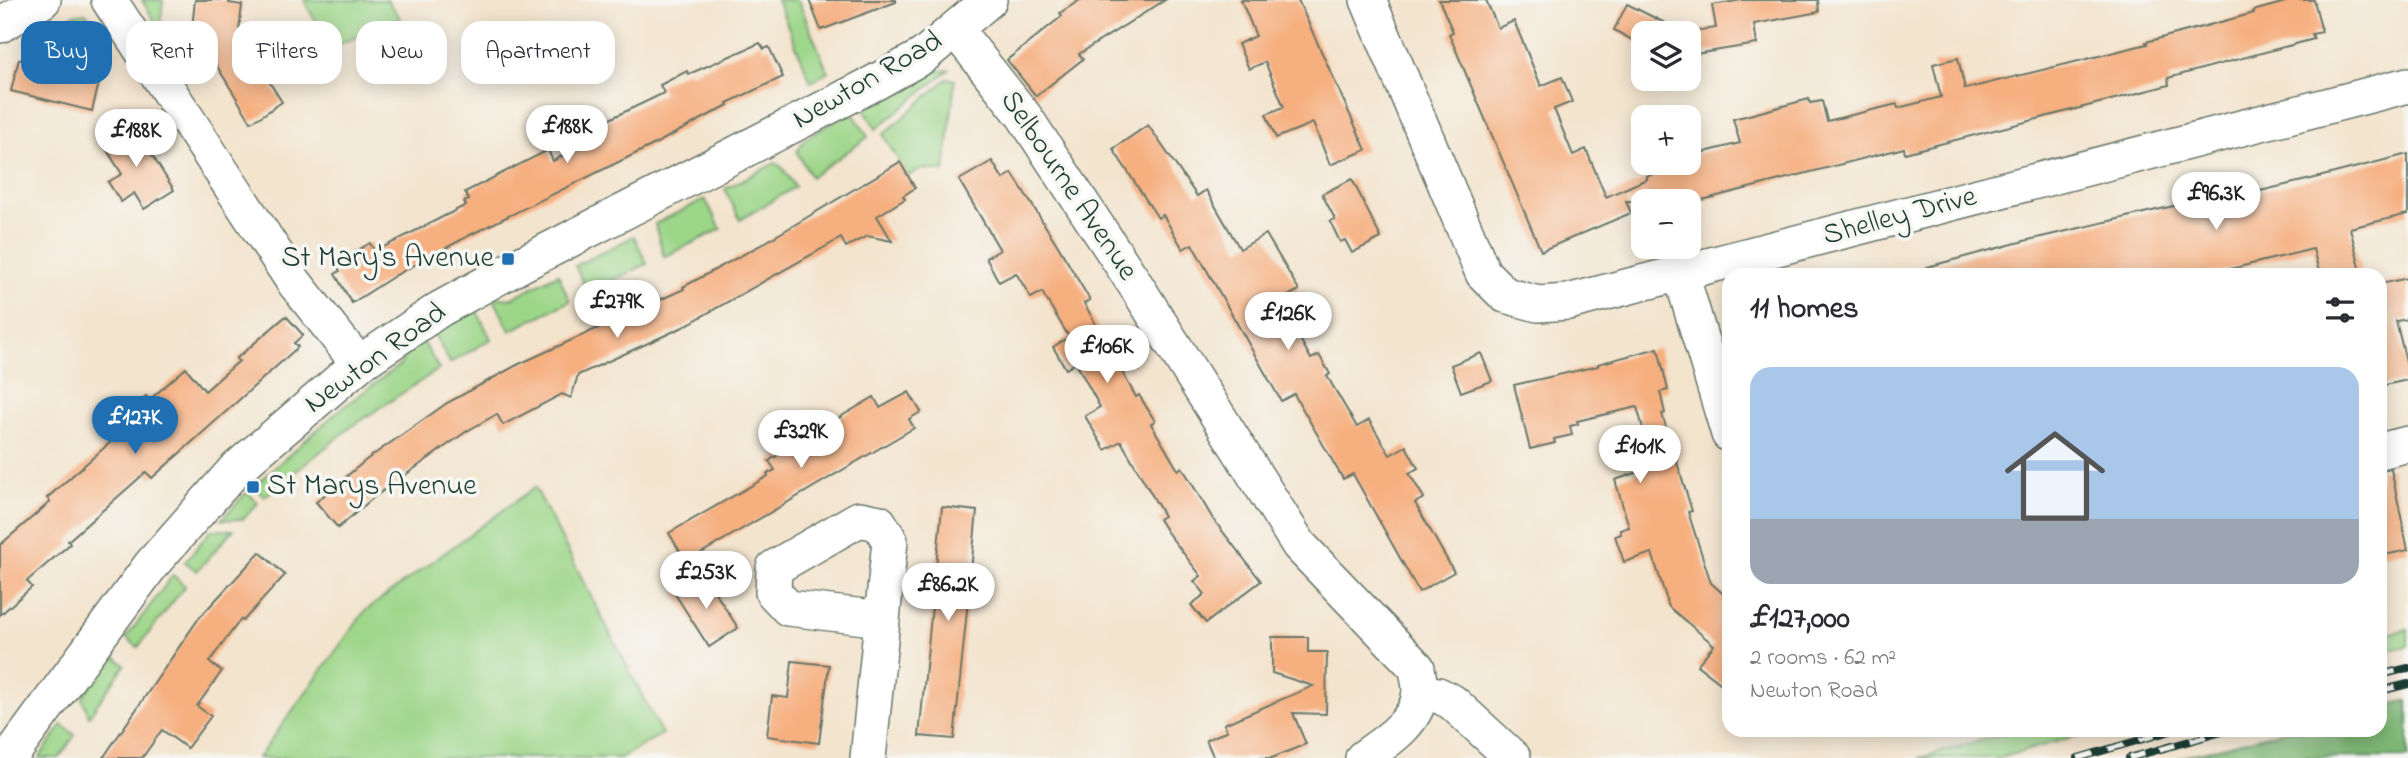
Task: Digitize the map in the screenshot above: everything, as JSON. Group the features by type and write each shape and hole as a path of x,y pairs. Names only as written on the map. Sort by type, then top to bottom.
{"street":[{"path":"0,25 43,0"},
{"path":"109,0 294,282 359,364"},
{"name":"Newton Road","path":"9,758 151,565 234,471 359,364 440,309 923,56 989,0"},
{"name":"Shelley Drive","path":"1368,0 1483,273 1505,296 1538,304 1568,302 1681,274 2408,85"},
{"name":"Selbourne Avenue","path":"956,30 1024,116 1135,284 1299,545 1418,668 1420,693"},
{"path":"1681,274 1722,411"},
{"path":"2387,449 2408,444"},
{"path":"868,758 882,619"},
{"path":"1363,758 1386,742 1411,718 1420,693 1438,695 1452,702 1513,758"}],"green space":[{"path":"142,0 163,0 161,21 155,21"},
{"path":"304,0 387,0 401,19 356,21 356,37 342,43 342,21 315,21"},
{"path":"777,0 798,0 828,72 811,82"},
{"path":"86,13 91,21 62,21 73,15"},
{"path":"949,70 876,129 864,109 868,102 932,71"},
{"path":"948,78 955,80 945,171 921,169 908,176 883,135"},
{"path":"847,114 855,116 868,137 811,177 797,152 805,139"},
{"path":"775,163 782,167 795,187 740,220 725,189"},
{"path":"705,199 721,229 664,257 655,224"},
{"path":"634,236 647,264 588,292 575,266"},
{"path":"558,274 570,301 510,331 493,297 510,299"},
{"path":"475,307 491,339 450,363 433,332"},
{"path":"422,340 439,369 351,427 264,497 254,486 338,411 401,364 408,348"},
{"path":"535,487 662,734 620,758 258,758 365,611"},
{"path":"247,492 258,503 243,519 221,520"},
{"path":"211,530 233,530 197,571 185,562"},
{"path":"173,575 185,586 138,647 126,638"},
{"path":"2408,629 2408,646 2387,650 2387,634"},
{"path":"112,655 125,665 89,716 82,698"},
{"path":"2408,700 2408,757 2179,758 2260,737 2387,737 2387,705"},
{"path":"62,725 75,735 59,758 39,758"},
{"path":"1992,737 2073,737 2000,758 1919,758"}],"building":[{"path":"195,0 230,0 229,3 242,5 240,21 232,21 232,84 271,84 282,102 251,122 218,68 218,21 193,21"},
{"path":"809,0 896,0 896,2 821,30"},
{"path":"1080,0 1165,0 1079,54 1083,59 1036,96 1007,60 1062,16 1060,13"},
{"path":"1241,0 1298,0 1366,150 1330,165 1313,123 1276,138 1266,114 1284,107 1265,62 1249,69 1238,44 1256,36"},
{"path":"1439,0 1486,0 1498,28 1514,21 1541,86 1562,77 1572,102 1554,109 1573,155 1586,149 1606,197 1651,175 1701,175 1701,153 1740,143 1733,119 1809,99 1810,103 1822,101 1827,121 1897,104 1898,108 1941,97 1933,64 1958,58 1965,89 2147,44 2146,42 2293,0 2314,0 2322,32 2312,34 2314,39 2168,78 2169,85 1905,153 1904,148 1701,200 1701,189 1631,189 1631,201 1626,201 1631,213 1541,251 1449,34 1453,32"},
{"path":"1742,0 1818,0 1819,12 1754,24 1757,44 1701,53 1701,30 1716,28 1712,5"},
{"path":"1627,4 1661,21 1631,21 1631,39 1614,30"},
{"path":"760,43 764,49 769,47 783,77 727,103 728,105 655,144 470,235 396,275 352,303 335,274 340,271 335,263 370,243 374,250 379,247 380,249 466,205 464,202 469,200 465,192 548,150 553,161 594,139 593,136 598,134 595,126 664,93 660,85 687,71 689,74"},
{"path":"19,59 21,84 99,84 92,111 11,91"},
{"path":"133,125 174,190 144,209 134,193 121,202 108,182 122,174 103,144"},
{"path":"1148,125 1197,196 1206,190 1240,249 1266,234 1299,290 1279,301 1311,359 1319,355 1330,374 1327,376 1357,427 1369,420 1390,455 1406,446 1418,468 1409,473 1424,498 1415,503 1454,572 1419,592 1353,474 1343,479 1294,394 1281,401 1192,244 1183,249 1163,215 1158,218 1113,149"},
{"path":"2408,154 2408,214 2350,228 2360,268 2318,268 2313,249 2235,268 1927,268 2024,241 2178,205 2180,210"},
{"path":"992,161 1003,179 1012,173 1090,300 1084,303 1136,397 1139,395 1155,421 1151,424 1178,470 1182,467 1213,519 1261,581 1206,623 1191,605 1205,594 1194,581 1201,576 1159,519 1164,516 1121,441 1105,450 1085,416 1100,407 1076,363 1066,369 1053,347 1069,337 1042,292 1031,298 1016,273 999,282 986,258 1000,250 959,180"},
{"path":"900,162 915,188 903,196 905,199 877,216 892,241 867,236 846,247 841,238 681,328 578,375 571,398 562,394 503,425 497,414 467,431 373,498 338,528 316,502 366,460 447,403 517,365 684,289 683,287 759,246"},
{"path":"1352,179 1381,238 1352,253 1345,240 1340,242 1330,221 1335,219 1322,194"},
{"path":"2408,278 2408,319 2396,321 2408,380 2387,384 2387,282"},
{"path":"286,316 303,335 294,343 298,347 152,478 146,472 68,541 70,544 27,581 32,587 0,615 0,545 50,502 47,498 113,440 105,430 146,396 149,400 186,368 205,391 239,361 236,359"},
{"path":"1658,348 1668,390 1660,392 1665,413 1662,414 1692,511 1688,512 1711,583 1722,593 1722,685 1697,665 1714,645 1669,607 1652,553 1624,562 1615,536 1621,534 1620,530 1629,527 1615,480 1654,467 1637,407 1577,421 1578,424 1570,426 1572,435 1554,439 1555,443 1530,449 1514,385"},
{"path":"1481,353 1492,381 1461,392 1451,365"},
{"path":"909,392 921,412 909,419 914,428 686,562 669,533 768,476 767,474 775,470 769,461 802,439 799,432 820,419 825,426 874,397 880,408"},
{"path":"2391,469 2408,550 2387,554 2387,470"},
{"path":"942,507 977,511 954,739 919,736"},
{"path":"260,552 285,575 243,621 241,619 209,662 222,671 197,706 211,716 187,748 162,730 142,758 103,758 199,618"},
{"path":"704,575 738,628 709,647 675,594"},
{"path":"1272,637 1308,637 1308,652 1327,652 1326,714 1293,713 1306,744 1272,758 1214,758 1206,740 1227,731 1224,724 1313,686 1272,673"},
{"path":"792,661 829,665 819,743 767,736 772,696 788,698"}],"railway":[{"path":"2387,673 2408,668"},
{"path":"2387,689 2408,684"},
{"path":"2078,758 2150,737"},
{"path":"2129,758 2204,737"}],"place":[{"name":"St Mary's Avenue","path":"508,259"},
{"name":"St Marys Avenue","path":"253,487"}]}
